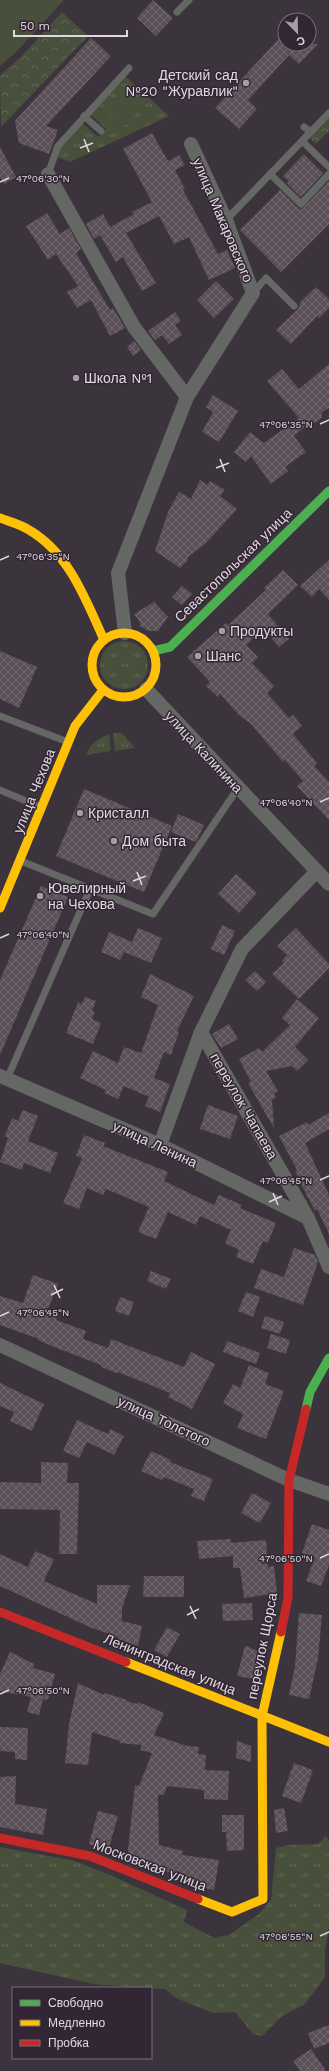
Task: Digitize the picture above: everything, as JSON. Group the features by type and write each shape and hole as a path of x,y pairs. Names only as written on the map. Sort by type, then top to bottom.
{"street":[{"name":"улица Макаровского","path":"125,633 118,573 187,397 253,293 226,220 191,144"},
{"path":"48,174 134,327 187,397"},
{"name":"Севастопольская улица","path":"153,651 170,647 329,491"},
{"path":"0,518 31,531 62,558 80,584 104,640"},
{"path":"125,633 133,634 145,640 153,651 156,663 153,680 146,689 130,697 120,698 102,690 95,682 91,669 92,658 97,647 104,640 114,634 125,633"},
{"name":"улица Калинина","path":"146,689 329,884"},
{"name":"улица Чехова","path":"0,908 21,861 75,726 102,690"},
{"name":"переулок Чапаева","path":"160,1145 201,1032 242,950 317,871"},
{"name":"переулок Чапаева","path":"201,1032 308,1218 329,1267"},
{"name":"улица Ленина","path":"4,1078 160,1145 308,1218"},
{"name":"улица Толстого","path":"0,1345 289,1480 329,1494"},
{"name":"переулок Щорса","path":"263,1899 262,1716 288,1598 289,1480 310,1392 329,1358"},
{"name":"Ленинградская улица","path":"0,1612 329,1742"},
{"name":"Московская улица","path":"0,1838 90,1856 154,1883 232,1912 263,1899"}],"lane":[{"path":"177,12 189,0"},
{"path":"48,174 58,146 129,68"},
{"path":"226,220 329,114"},
{"path":"84,116 101,131"},
{"path":"304,127 311,132"},
{"path":"302,141 329,167"},
{"path":"270,174 301,204 329,174"},
{"path":"253,293 266,278 294,306"},
{"path":"0,716 68,742"},
{"path":"21,861 153,914 238,788"},
{"path":"0,790 42,808"},
{"path":"4,1078 90,889"}],"green space":[{"path":"0,0 64,0 16,52 0,66"},
{"path":"62,12 88,36 1,127 0,75 21,57"},
{"path":"123,74 169,116 70,162 54,156 80,121 98,137 106,129 88,112"},
{"path":"126,99 139,111 122,128 110,116"},
{"path":"329,113 329,131 316,144 307,136"},
{"path":"124,641 133,643 141,648 146,656 148,665 146,674 141,682 133,687 124,689 115,687 107,682 102,674 100,665 102,656 107,648 115,643"},
{"path":"113,733 122,733 135,748 115,751"},
{"path":"109,734 111,751 86,755 90,747 95,742"},
{"path":"326,1836 329,1841 329,1927 325,1951 325,1977 305,2004 282,2016 262,2036 253,2034 235,2012 213,2013 176,1998 165,1989 93,1984 0,1963 0,1847 75,1861 110,1875 187,1910 184,1922 214,1938 229,1935 259,1914 271,1900 276,1848 287,1845 318,1844"}],"building":[{"path":"153,0 173,18 156,36 137,18"},
{"path":"91,38 111,56 46,126 58,130 49,154 19,143 15,121"},
{"path":"277,41 277,52 310,52 299,64 289,55 248,100 257,109 239,129 215,108"},
{"path":"152,133 168,161 179,155 185,165 175,170 185,189 183,190 218,254 227,250 235,268 209,280 189,237 174,244 159,216 126,233 156,283 142,291 123,257 116,262 100,235 94,239 86,224 103,214 110,227 134,214 132,212 152,202 123,149"},
{"path":"0,147 16,177 4,184 0,176"},
{"path":"304,154 323,173 301,197 287,183 289,181 283,176"},
{"path":"329,181 329,224 281,272 240,230 280,190 298,208 302,209"},
{"path":"47,213 60,234 69,228 81,249 76,253 110,310 113,308 125,328 110,336 91,300 77,308 67,292 78,286 56,254 48,260 26,226"},
{"path":"216,281 234,299 214,318 197,300"},
{"path":"316,287 329,299 329,308 319,318 317,316 291,344 276,330 298,309 301,301"},
{"path":"175,312 181,321 175,325 182,335 169,344 162,335 155,340 148,331"},
{"path":"134,341 141,350 133,356 127,347"},
{"path":"329,364 329,408 322,412 322,418 315,423 311,421 294,436 306,452 285,467 288,471 271,484 251,456 246,462 234,452 250,432 264,443 299,418 267,381 282,369 299,389"},
{"path":"213,395 238,411 219,442 202,432 213,412 206,407"},
{"path":"200,480 207,485 210,481 225,490 220,496 237,509 206,543 187,558 188,560 180,568 155,551 168,512 179,492 191,499"},
{"path":"329,560 329,600 319,589 312,597 300,586"},
{"path":"283,570 298,585 268,614 289,639 279,647 263,628 246,645 258,657 252,663 274,686 267,693 289,718 293,715 302,726 293,734 317,763 314,766 329,782 329,820 297,786 303,781 285,760 283,762 252,725 239,715 220,694 218,697 206,686 210,682 187,657 226,623 228,625 266,590 264,588"},
{"path":"182,586 192,594 182,605 172,597"},
{"path":"154,602 168,617 158,631 149,631 140,626 140,622 134,614"},
{"path":"0,651 37,667 19,708 0,699"},
{"name":"Дом быта","path":"84,789 172,826 144,892 56,856"},
{"path":"178,814 204,825 196,842 171,832"},
{"path":"236,874 257,893 239,913 218,894"},
{"path":"41,886 68,897 0,1055 0,980"},
{"path":"222,925 235,931 224,955 211,949"},
{"path":"138,928 162,938 151,963 124,952 120,960 101,952 109,932 132,942"},
{"path":"296,928 329,964 329,968 299,999 272,974 284,963 282,961 287,955 277,946"},
{"path":"255,971 266,982 257,991 245,980"},
{"path":"150,974 194,996 177,1031 179,1032 171,1055 164,1052 154,1078 170,1084 160,1112 145,1106 149,1097 124,1086 118,1099 104,1093 106,1090 80,1078 93,1051 118,1063 124,1047 141,1053 158,1005 141,997"},
{"path":"85,997 96,1001 92,1011 95,1012 92,1019 101,1023 93,1044 66,1033 78,1002 82,1004"},
{"path":"297,999 319,1018 295,1047 308,1060 297,1071 292,1066 266,1071 278,1091 274,1093 276,1097 272,1100 274,1128 248,1083 251,1082 239,1059 259,1048 262,1052 290,1025 282,1018"},
{"path":"229,1024 238,1039 221,1048 212,1034"},
{"path":"208,1105 238,1116 230,1139 200,1129"},
{"path":"23,1110 38,1116 28,1141 58,1153 50,1173 24,1163 22,1170 0,1162 8,1138 5,1136 12,1118 18,1121"},
{"path":"329,1113 329,1129 305,1143 329,1195 329,1234 317,1209 315,1211 303,1188 295,1171 297,1170 279,1136 307,1122 308,1125"},
{"path":"84,1135 105,1143 103,1146 168,1172 164,1181 214,1205 219,1195 242,1205 240,1208 276,1223 268,1243 263,1241 253,1264 236,1257 239,1250 225,1243 231,1230 200,1216 196,1225 168,1212 156,1239 138,1232 149,1207 106,1189 103,1195 87,1188 79,1209 63,1203 82,1158 76,1156"},
{"path":"294,1248 315,1255 318,1262 303,1305 254,1288 261,1269 284,1277"},
{"path":"151,1271 171,1279 166,1289 147,1281"},
{"path":"33,1275 58,1284 48,1309 58,1313 56,1320 86,1331 83,1339 108,1348 111,1339 184,1367 191,1352 215,1364 192,1409 168,1397 170,1393 118,1372 117,1373 101,1367 101,1365 54,1347 38,1340 39,1339 0,1325 0,1296 23,1303"},
{"path":"246,1292 260,1297 253,1317 238,1311"},
{"path":"120,1297 134,1302 129,1316 115,1311"},
{"path":"265,1316 284,1322 280,1334 261,1328"},
{"path":"271,1334 290,1340 286,1354 267,1348"},
{"path":"227,1341 260,1353 256,1364 223,1352"},
{"path":"249,1365 269,1373 265,1384 284,1391 266,1439 237,1428 243,1414 223,1403 233,1384 240,1388"},
{"path":"0,1383 44,1404 32,1431 10,1421 14,1412 0,1406"},
{"path":"77,1420 108,1434 110,1429 124,1436 114,1455 87,1442 79,1458 63,1451"},
{"path":"151,1451 171,1460 170,1462 213,1479 204,1501 191,1496 194,1489 164,1477 162,1480 141,1471"},
{"path":"41,1462 68,1463 67,1483 79,1483 77,1554 59,1554 60,1510 0,1509 0,1482 41,1483"},
{"path":"252,1493 271,1503 260,1523 241,1513"},
{"path":"312,1524 329,1530 329,1565 321,1586 306,1581 315,1557 302,1553"},
{"path":"231,1539 231,1543 266,1540 268,1567 274,1566 277,1593 244,1598 240,1568 233,1568 233,1556 199,1559 197,1541"},
{"path":"35,1551 54,1559 44,1581 97,1604 97,1585 130,1585 122,1608 122,1621 142,1626 138,1646 92,1628 0,1586 0,1554 28,1567"},
{"path":"144,1576 184,1576 184,1597 143,1597"},
{"path":"252,1603 253,1620 223,1621 222,1604"},
{"path":"299,1613 322,1615 318,1658 309,1699 289,1695 295,1666"},
{"path":"167,1627 180,1634 167,1657 154,1650"},
{"path":"245,1646 264,1653 258,1680 237,1676"},
{"path":"10,1652 34,1664 33,1668 55,1674 48,1700 43,1699 39,1715 27,1712 31,1697 0,1691 0,1674"},
{"path":"78,1683 104,1695 105,1693 127,1700 126,1703 127,1701 137,1704 138,1702 164,1713 154,1735 187,1746 199,1747 198,1754 206,1755 205,1770 229,1771 228,1800 204,1799 204,1790 167,1786 164,1795 158,1795 159,1845 183,1851 182,1855 219,1860 214,1890 192,1885 193,1878 158,1869 158,1866 140,1864 127,1859 135,1785 139,1786 152,1753 140,1750 142,1745 119,1743 120,1741 92,1732 88,1765 65,1763 69,1724"},
{"path":"0,1727 28,1728 27,1760 15,1759 15,1752 0,1751"},
{"path":"237,1741 251,1746 251,1762 236,1758"},
{"path":"294,1763 313,1770 301,1803 282,1796"},
{"path":"16,1776 15,1804 47,1809 43,1835 0,1827 0,1777"},
{"path":"284,1808 288,1831 276,1833 274,1810"},
{"path":"98,1811 118,1816 108,1851 89,1844"},
{"path":"222,1815 244,1815 244,1850 227,1851 226,1832 222,1832"},
{"path":"329,2025 329,2043 314,2049 308,2033"},
{"path":"311,2049 326,2071 300,2071 293,2061"}],"traffic: fast":[{"path":"153,651 170,647 329,491"},
{"path":"306,1409 310,1392 329,1358"}],"traffic: slow":[{"path":"0,518 26,528 55,551 66,564 75,579 104,640"},
{"path":"118,633 130,633 147,642 154,653 156,665 154,677 147,688 130,697 118,697 106,692 97,683 92,671 92,659 97,647 106,638 118,633"},
{"path":"0,908 75,726 103,690"},
{"path":"198,1899 232,1912 263,1899 262,1716 281,1632"},
{"path":"126,1662 329,1742"}],"traffic: jam":[{"path":"281,1632 288,1598 289,1480 306,1409"},
{"path":"0,1612 126,1662"},
{"path":"0,1838 90,1856 198,1899"}],"place":[{"name":"Детский сад №20 \"Журавлик\"","path":"246,83"},
{"name":"Школа №1","path":"76,378"},
{"name":"Продукты","path":"222,631"},
{"name":"Шанс","path":"198,656"},
{"name":"Кристалл","path":"80,813"},
{"name":"Дом быта","path":"114,841"},
{"name":"Ювелирный на Чехова","path":"40,896"}]}
